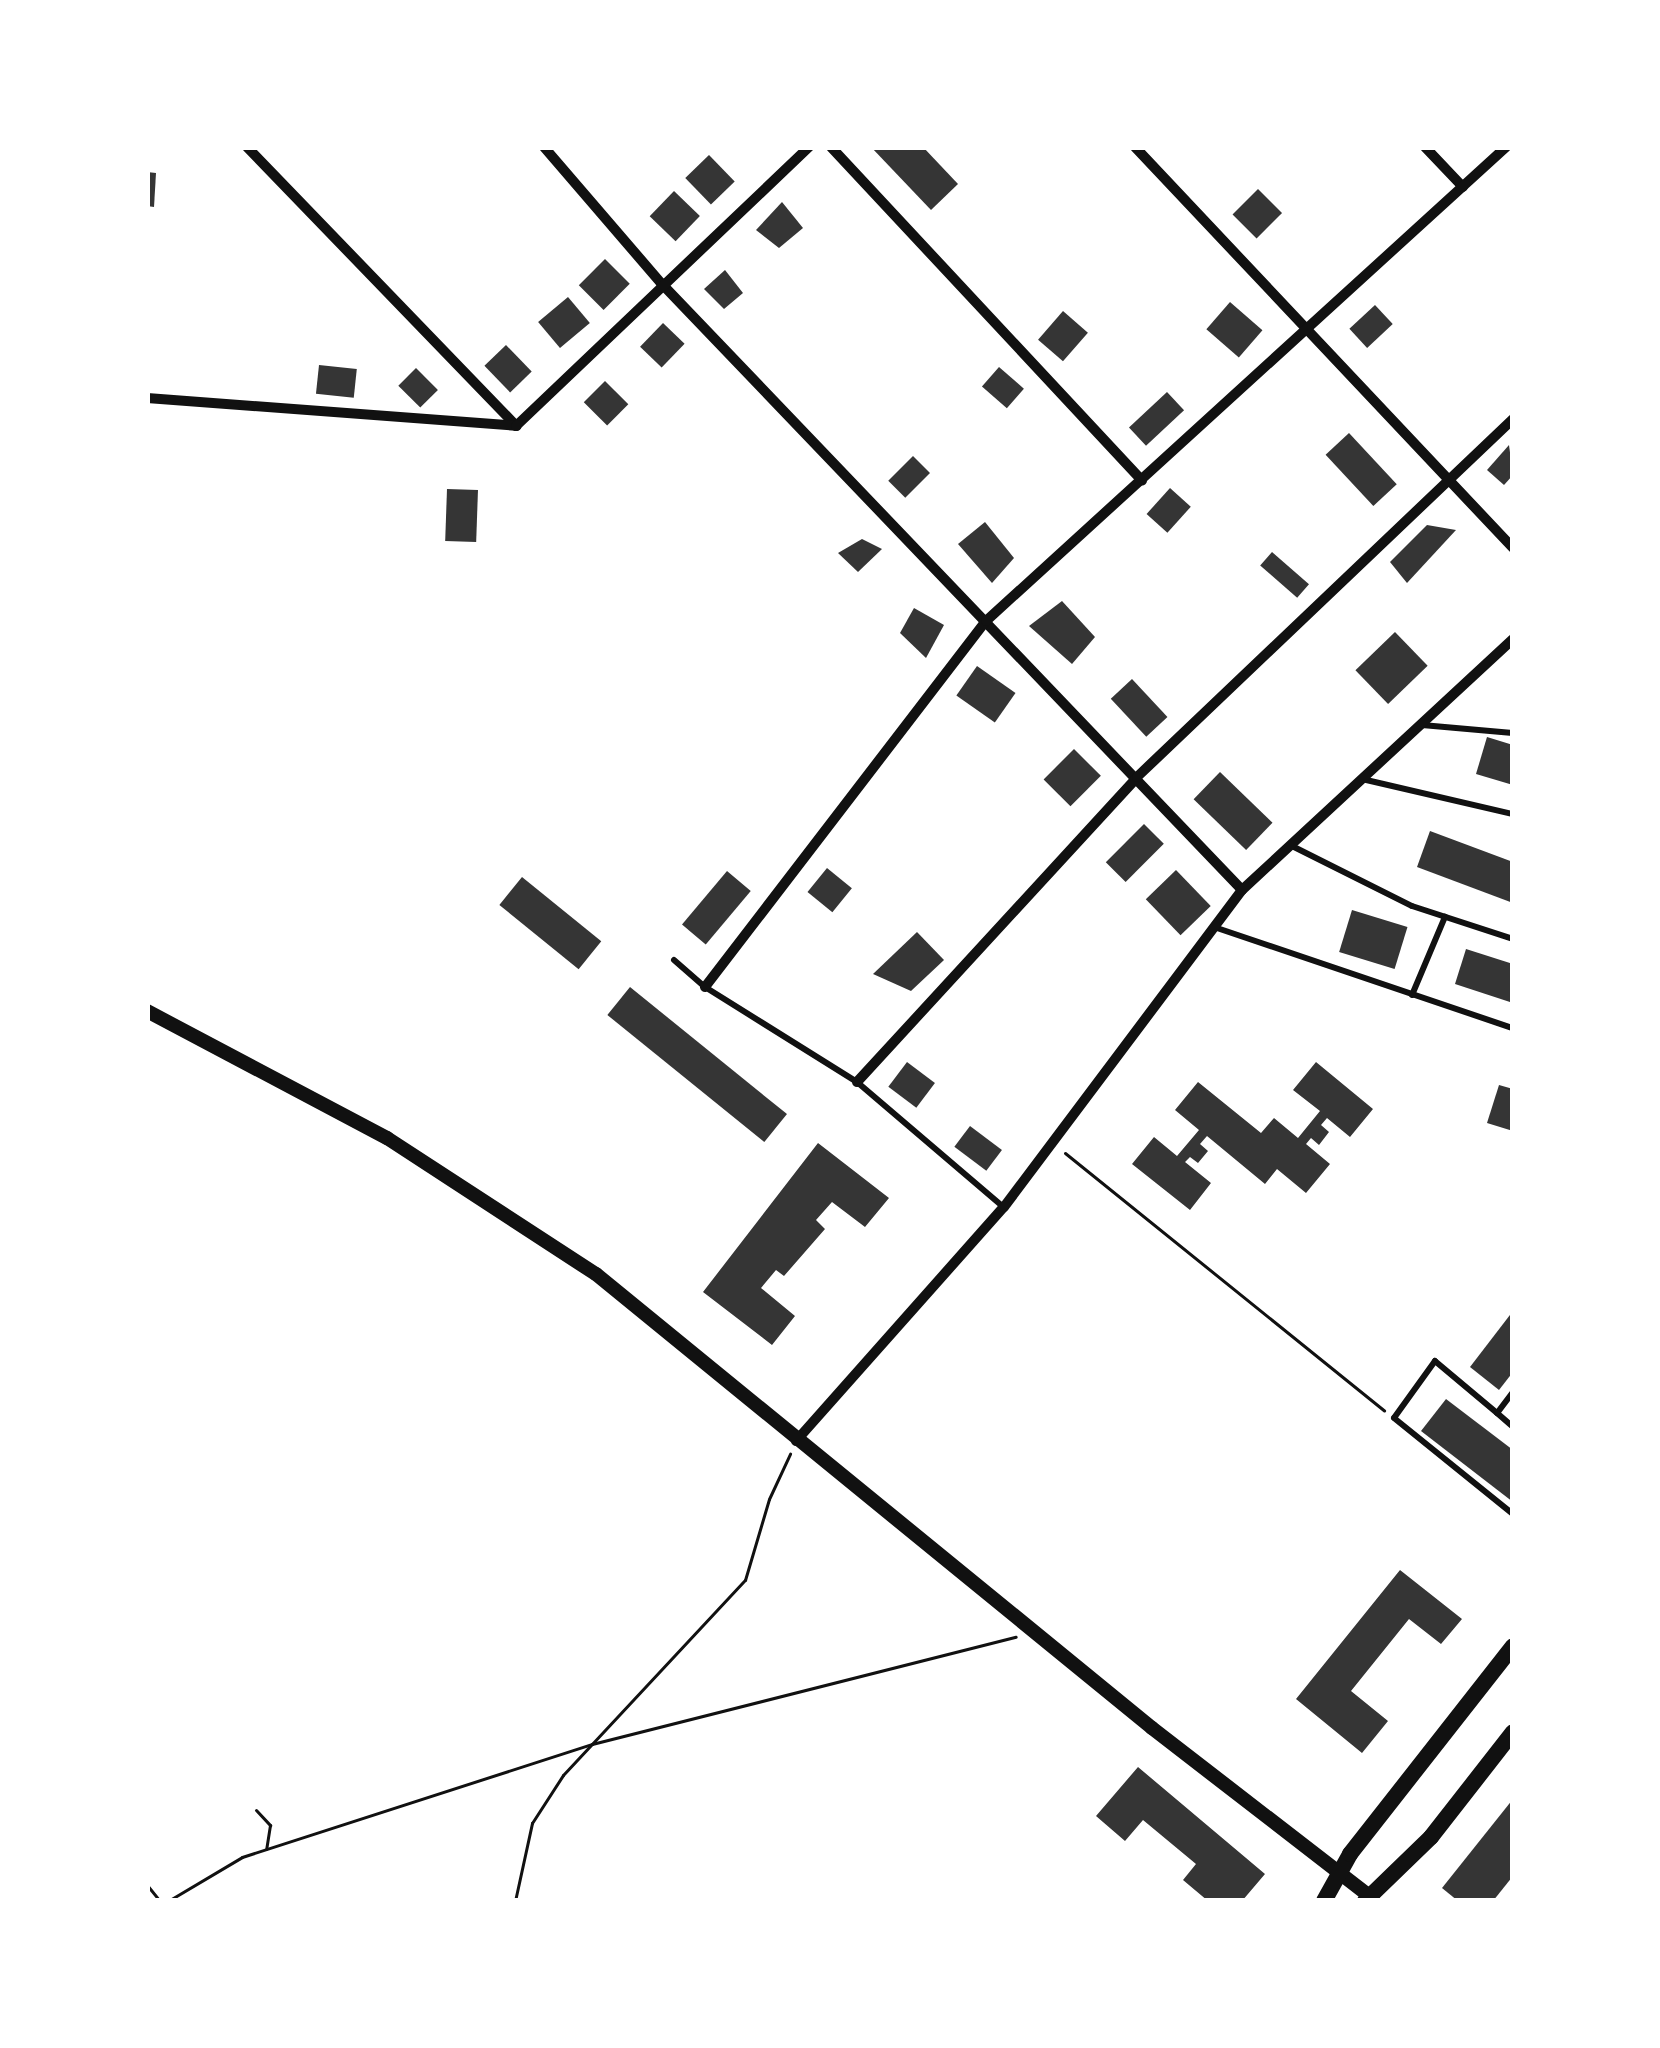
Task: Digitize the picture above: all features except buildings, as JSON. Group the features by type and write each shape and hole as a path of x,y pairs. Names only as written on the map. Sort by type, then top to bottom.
{"main road":[{"path":"1324,1901 1336,1876 1513,1646"},
{"path":"1370,1900 1431,1837 1513,1732"}],"street":[{"path":"247,147 516,427"},
{"path":"544,147 661,283 1137,777 1161,811 1242,890"},
{"path":"147,398 516,427 661,283 809,147"},
{"path":"831,147 1142,481"},
{"path":"1135,147 1513,548"},
{"path":"1424,147 1463,188"},
{"path":"704,987 986,621 1309,332 1506,147"},
{"path":"857,1082 1137,777 1513,419"},
{"path":"796,1441 1004,1207 1242,890 1513,639"},
{"path":"147,1011 387,1138 596,1274 796,1441 1370,1900"}],"lane":[{"path":"1418,725 1513,734"},
{"path":"1358,778 1513,814"},
{"path":"1288,844 1445,916 1513,939"},
{"path":"1412,995 1445,916"},
{"path":"1214,927 1513,1028"},
{"path":"674,960 704,987 857,1082 1004,1207"},
{"path":"1513,1427 1435,1361 1394,1418 1513,1514"},
{"path":"1497,1413 1513,1392"}],"path":[{"path":"1054,1144 1394,1418"},
{"path":"515,1901 532,1822 563,1775 746,1580 769,1499 796,1441"},
{"path":"168,1901 242,1857 592,1744 1036,1632"},
{"path":"256,1810 270,1825 266,1849"},
{"path":"147,1885 160,1901"}]}
